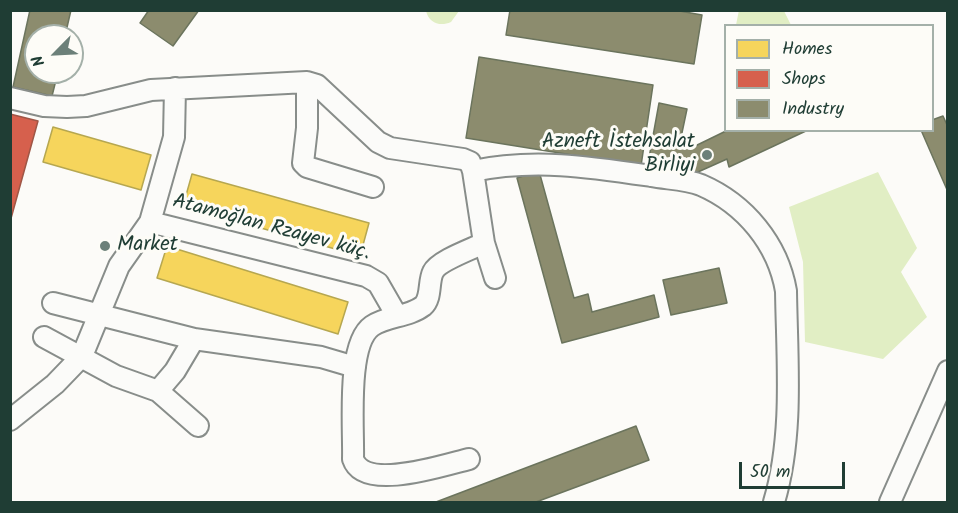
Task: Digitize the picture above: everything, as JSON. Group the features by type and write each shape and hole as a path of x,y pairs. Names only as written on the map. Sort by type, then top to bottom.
{"street":[{"path":"307,82 308,128 303,163 307,167 373,187"},
{"path":"10,98 44,106 68,107 86,106 131,92 307,82 326,91 378,142 390,148 470,162 484,243 495,278"},
{"name":"Atamoğlan Rzayev küç.","path":"11,416 55,384 82,356 119,266 150,222 174,137 175,88"},
{"path":"473,171 518,164 569,164 698,183 719,194 744,213 771,245 786,291 787,388 784,456 774,502"},
{"name":"Atamoğlan Rzayev küç.","path":"150,222 366,276 378,283 397,316"},
{"path":"469,459 400,475 366,474 356,467 353,459 355,367 364,332 375,324 421,308 427,301 433,271 441,264 484,243"},
{"path":"53,303 194,339 321,357 355,367"},
{"path":"44,337 116,376 158,391 198,426"},
{"path":"158,391 175,371 194,339"},
{"path":"890,502 948,371"}],"green space":[{"path":"426,10 459,11 451,22 443,24 432,21"},
{"path":"739,10 784,11 790,24 736,24"},
{"path":"878,172 917,248 901,272 927,317 883,359 805,342 803,262 789,207"}],"building: Homes":[{"path":"53,127 151,155 141,190 43,162"},
{"path":"192,174 369,223 360,256 183,206"},
{"path":"167,246 348,302 338,334 157,278"}],"building: Shops":[{"path":"10,114 38,121 10,222"}],"building: Industry":[{"path":"30,10 71,10 68,24 27,24"},
{"path":"149,10 199,10 173,46 140,23"},
{"path":"510,10 674,10 702,15 694,64 506,35"},
{"path":"24,37 24,84 55,84 52,96 13,87"},
{"path":"479,57 653,85 641,166 466,138"},
{"path":"659,103 687,109 679,147 689,149 724,132 804,132 729,167 727,159 689,176 647,169"},
{"path":"943,116 948,127 948,192 922,132 934,132 934,119"},
{"path":"539,171 574,298 588,294 592,312 654,295 659,317 562,343 517,178"},
{"path":"719,268 727,303 671,315 663,280"},
{"path":"636,426 649,460 536,502 436,502"}],"place":[{"name":"Azneft İstehsalat Birliyi","path":"707,155"},
{"name":"Market","path":"105,246"}]}
